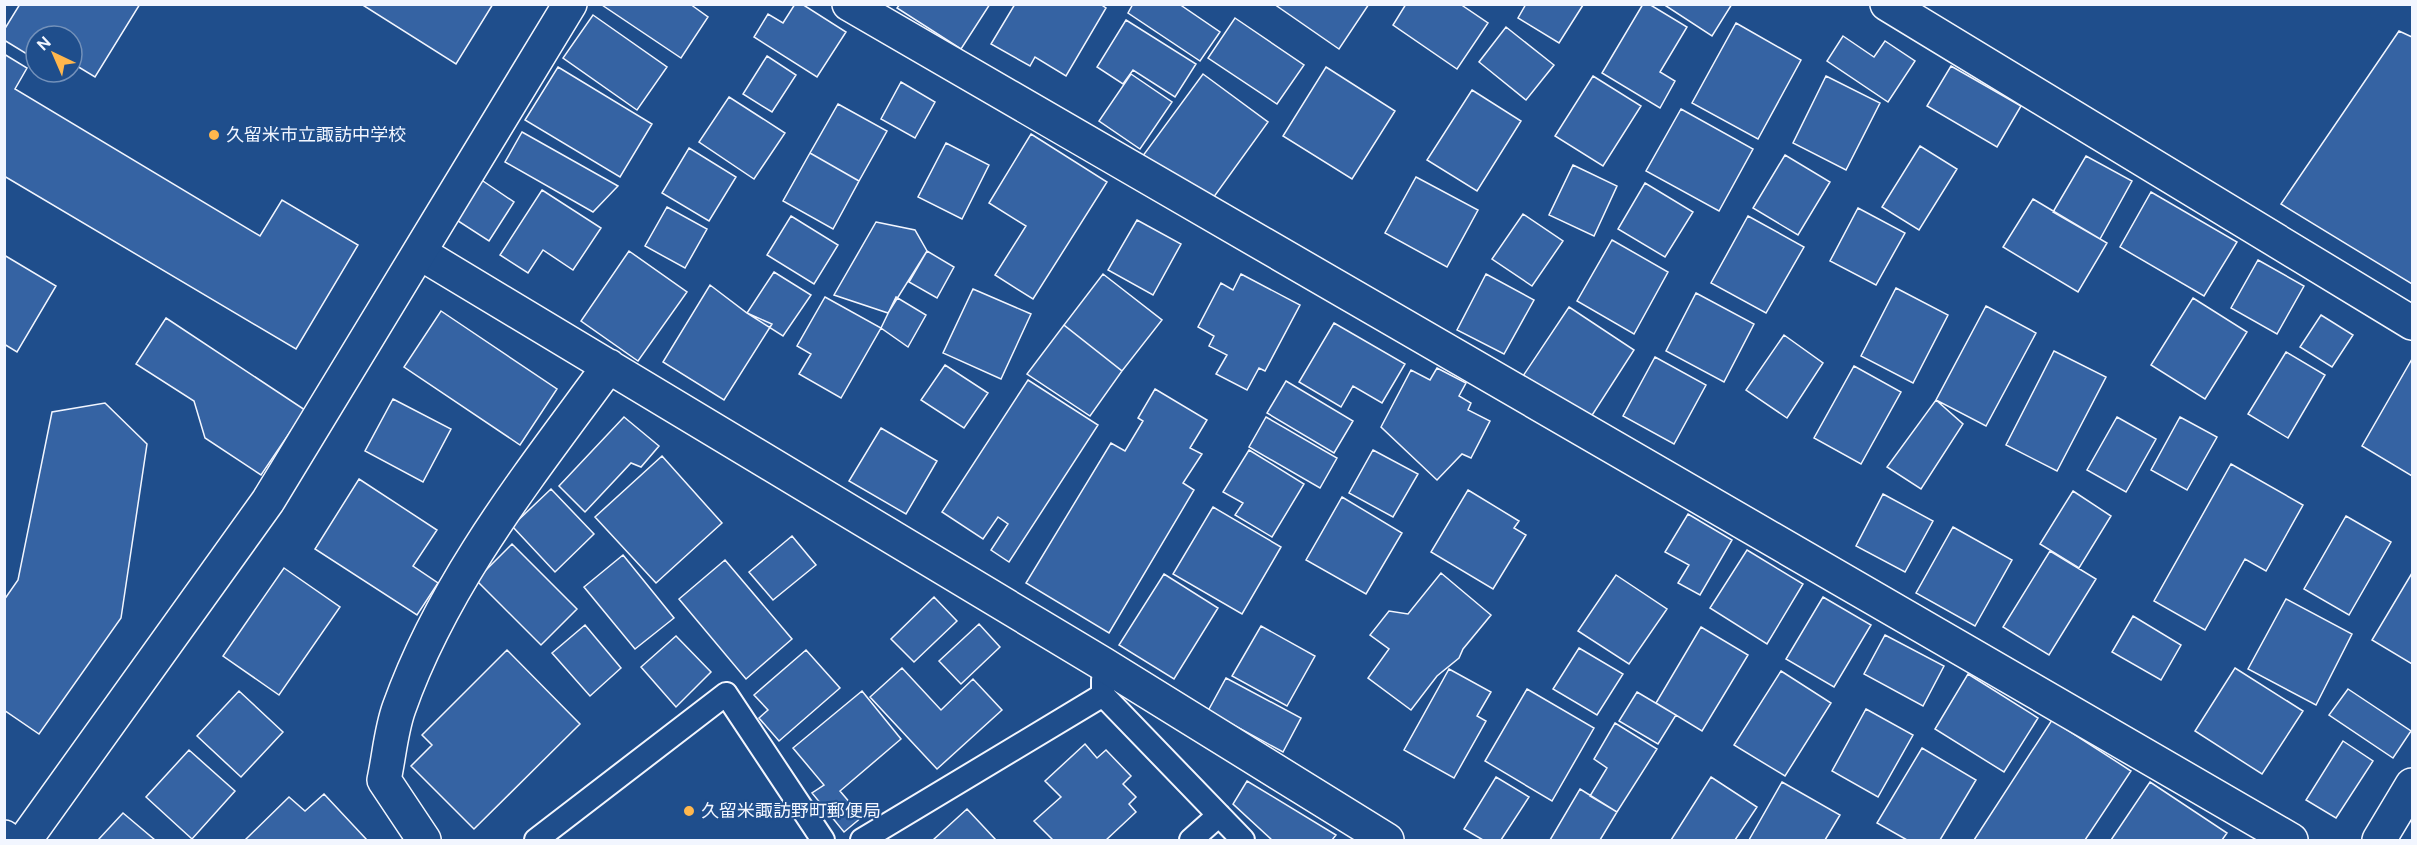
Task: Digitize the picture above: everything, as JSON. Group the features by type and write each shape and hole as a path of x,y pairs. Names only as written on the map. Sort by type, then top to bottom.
{"street":[{"path":"24,840 268,501 570,4"},
{"path":"849,4 2291,840"},
{"path":"1887,4 2412,323"},
{"path":"420,253 609,366 1103,680 1387,840"},
{"path":"424,840 384,780 398,709 440,613 502,512 609,366"},
{"path":"2379,840 2412,785"},
{"path":"4,837 8,840"}],"lane":[{"path":"862,840 1103,680 1243,840"},
{"path":"536,840 726,694 823,840"},
{"path":"1191,840 1219,815"}],"building":[{"path":"20,4 140,4 95,77 84,70 84,24 24,24 24,52 4,40 4,30"},
{"path":"361,4 493,4 456,64"},
{"path":"690,4 708,17 681,58 602,5"},
{"path":"795,4 802,4 846,32 817,77 754,37 768,14 783,23"},
{"path":"900,4 990,4 961,49 897,8"},
{"path":"1015,4 1100,4 1106,8 1066,76 1035,57 1030,66 991,44"},
{"path":"1133,4 1179,4 1220,32 1200,61 1128,13"},
{"path":"1274,4 1369,4 1339,49"},
{"path":"1406,4 1460,4 1488,23 1457,69 1393,25"},
{"path":"1526,4 1583,5 1559,43 1518,18"},
{"path":"1643,4 1649,4 1687,27 1660,72 1675,81 1660,108 1602,73"},
{"path":"1663,4 1732,4 1712,36"},
{"path":"593,15 667,67 637,110 563,58"},
{"path":"1235,18 1304,65 1277,104 1208,58"},
{"path":"1126,20 1196,64 1175,97 1133,70 1123,84 1097,67"},
{"path":"1736,23 1801,60 1758,139 1692,103"},
{"path":"1506,27 1554,65 1526,100 1479,62"},
{"path":"2399,31 2412,37 2412,284 2281,204"},
{"path":"1843,36 1874,57 1885,41 1915,61 1888,102 1827,61"},
{"path":"4,54 24,66 24,73 15,89 260,236 282,200 358,245 296,349 4,176"},
{"path":"767,56 796,75 772,112 743,94"},
{"path":"1951,66 2021,106 1997,147 1927,106"},
{"path":"558,67 652,124 620,177 525,120"},
{"path":"1326,67 1395,111 1352,179 1283,136"},
{"path":"1131,74 1172,102 1140,149 1099,121"},
{"path":"1203,74 1268,122 1208,205 1142,157"},
{"path":"1593,76 1641,106 1603,166 1555,136"},
{"path":"1826,76 1880,103 1846,170 1793,143"},
{"path":"901,82 935,102 915,138 881,119"},
{"path":"1472,90 1521,121 1477,191 1427,160"},
{"path":"729,97 785,133 754,179 699,142"},
{"path":"838,104 887,131 859,181 810,153"},
{"path":"1681,109 1753,149 1719,211 1646,171"},
{"path":"522,132 618,186 593,212 505,162"},
{"path":"1031,134 1107,182 1033,299 995,275 1026,226 989,203"},
{"path":"946,143 989,165 962,219 918,197"},
{"path":"1920,146 1957,169 1919,230 1882,207"},
{"path":"689,148 736,177 709,221 662,193"},
{"path":"810,153 859,181 833,229 783,201"},
{"path":"1785,155 1830,182 1798,235 1753,208"},
{"path":"2086,156 2132,181 2100,239 2053,212"},
{"path":"1573,165 1617,186 1594,236 1549,215"},
{"path":"1416,177 1478,210 1447,267 1385,233"},
{"path":"480,179 514,202 489,241 455,219"},
{"path":"1645,183 1693,212 1665,257 1618,229"},
{"path":"542,190 601,228 573,270 543,250 528,273 500,255"},
{"path":"2151,192 2237,242 2204,296 2120,247"},
{"path":"2033,199 2107,243 2078,292 2003,247"},
{"path":"667,207 707,229 685,268 645,246"},
{"path":"1858,208 1905,233 1876,285 1830,261"},
{"path":"1523,214 1563,241 1532,286 1492,259"},
{"path":"791,216 838,245 814,284 767,255"},
{"path":"1748,216 1804,247 1766,313 1711,283"},
{"path":"1137,220 1181,244 1153,295 1108,270"},
{"path":"876,222 915,230 927,251 888,313 834,295"},
{"path":"1612,240 1668,272 1634,334 1577,301"},
{"path":"629,251 687,292 638,361 581,321"},
{"path":"927,251 954,267 937,298 909,282"},
{"path":"4,255 56,286 17,352 4,344"},
{"path":"2258,260 2304,286 2277,334 2231,308"},
{"path":"774,272 811,295 783,336 747,313"},
{"path":"1103,274 1162,320 1122,371 1064,325"},
{"path":"1241,274 1300,305 1265,371 1259,368 1247,390 1216,374 1227,355 1209,346 1214,336 1198,327 1221,283 1233,290"},
{"path":"1486,274 1534,300 1504,354 1457,330"},
{"path":"710,285 747,313 772,324 724,400 663,362"},
{"path":"1896,288 1948,315 1913,383 1861,356"},
{"path":"973,289 1031,314 1001,379 943,353"},
{"path":"1696,293 1754,324 1724,382 1666,351"},
{"path":"825,297 881,328 841,398 799,374 811,354 797,346"},
{"path":"896,297 926,315 908,347 881,328"},
{"path":"2193,298 2247,332 2205,399 2151,365"},
{"path":"1986,306 2036,333 1986,426 1936,400"},
{"path":"1569,307 1634,350 1589,420 1523,376"},
{"path":"441,311 557,389 520,445 404,367"},
{"path":"2321,315 2353,335 2332,367 2300,347"},
{"path":"166,318 305,410 261,475 205,438 194,401 136,364"},
{"path":"1334,323 1405,364 1382,403 1353,386 1341,407 1299,382"},
{"path":"1064,325 1122,371 1090,416 1027,374"},
{"path":"1784,335 1823,363 1787,418 1746,390"},
{"path":"2054,351 2106,377 2057,471 2006,445"},
{"path":"2286,352 2325,375 2288,438 2248,414"},
{"path":"1655,357 1706,385 1674,444 1623,416"},
{"path":"2412,359 2412,476 2362,446"},
{"path":"945,365 988,393 964,428 921,400"},
{"path":"1854,366 1901,392 1861,464 1814,438"},
{"path":"1437,368 1466,383 1459,396 1471,403 1468,410 1490,421 1471,458 1462,454 1437,480 1381,427 1411,370 1430,380"},
{"path":"1028,380 1098,425 1009,562 991,550 1008,524 998,517 983,539 942,512"},
{"path":"1286,381 1353,421 1334,453 1267,413"},
{"path":"1155,389 1207,420 1190,448 1202,454 1183,483 1194,490 1109,633 1026,583 1111,443 1125,451 1143,421 1138,418"},
{"path":"393,399 451,429 423,482 365,451"},
{"path":"1936,400 1963,424 1921,489 1887,467"},
{"path":"105,403 147,444 121,618 39,734 4,710 4,600 18,580 52,412"},
{"path":"624,417 659,446 641,467 631,463 585,512 559,486"},
{"path":"1266,417 1337,458 1320,488 1249,447"},
{"path":"2117,417 2156,439 2126,492 2087,470"},
{"path":"2180,417 2217,437 2187,490 2151,470"},
{"path":"881,428 937,461 906,514 849,481"},
{"path":"1249,450 1304,484 1272,537 1235,515 1243,503 1223,492"},
{"path":"1373,450 1418,474 1393,517 1349,493"},
{"path":"662,456 722,523 656,583 595,517"},
{"path":"2231,464 2303,505 2266,571 2245,559 2205,630 2154,601"},
{"path":"359,479 437,530 413,566 438,583 417,615 315,549"},
{"path":"551,489 594,534 555,572 512,526"},
{"path":"1468,490 1519,521 1514,528 1526,535 1493,589 1431,552"},
{"path":"2073,491 2111,516 2079,568 2040,544"},
{"path":"1883,494 1933,521 1905,572 1856,546"},
{"path":"1342,497 1402,533 1366,594 1306,560"},
{"path":"1213,507 1281,547 1242,614 1173,574"},
{"path":"1688,514 1732,540 1700,595 1678,583 1689,565 1665,552"},
{"path":"2346,516 2391,542 2349,615 2304,589"},
{"path":"1953,527 2012,560 1975,626 1916,593"},
{"path":"792,536 816,565 773,600 749,572"},
{"path":"512,544 577,609 541,645 476,580"},
{"path":"1747,550 1803,584 1767,644 1710,608"},
{"path":"2050,551 2096,579 2049,655 2003,627"},
{"path":"623,555 674,618 635,649 584,587"},
{"path":"725,560 792,639 746,679 679,599"},
{"path":"284,568 340,607 279,695 223,656"},
{"path":"1441,573 1491,615 1463,649 1459,658 1437,676 1411,710 1368,678 1389,649 1370,635 1389,611 1408,614"},
{"path":"2412,573 2412,664 2372,640"},
{"path":"1164,574 1218,608 1174,679 1119,645"},
{"path":"1616,575 1667,609 1629,664 1578,631"},
{"path":"934,597 957,621 914,662 891,639"},
{"path":"1823,597 1871,625 1834,687 1786,659"},
{"path":"2286,599 2352,634 2316,705 2248,669"},
{"path":"2133,616 2181,645 2161,680 2112,652"},
{"path":"979,624 1000,647 961,684 939,661"},
{"path":"585,625 621,668 590,696 552,653"},
{"path":"1261,626 1315,656 1287,706 1232,676"},
{"path":"1701,627 1748,655 1702,731 1656,703"},
{"path":"1885,635 1944,666 1923,706 1864,674"},
{"path":"676,636 711,672 676,707 641,667"},
{"path":"1579,648 1623,674 1597,715 1553,689"},
{"path":"507,650 580,724 474,829 411,766 432,745 422,735"},
{"path":"806,650 840,688 779,741 759,718 768,710 754,695"},
{"path":"902,668 941,710 973,679 1002,710 937,769 870,697"},
{"path":"2235,668 2303,711 2262,774 2195,731"},
{"path":"1449,669 1491,692 1477,716 1486,721 1454,778 1404,750"},
{"path":"1781,671 1831,703 1785,776 1734,745"},
{"path":"1968,674 2038,718 2004,772 1935,729"},
{"path":"1226,678 1301,718 1283,752 1208,711"},
{"path":"1527,689 1594,728 1552,801 1485,761"},
{"path":"2348,689 2411,731 2393,758 2329,715"},
{"path":"239,691 283,732 241,777 197,736"},
{"path":"862,691 901,739 840,791 862,817 844,832 812,793 824,785 793,748"},
{"path":"1637,692 1676,715 1658,744 1619,721"},
{"path":"1866,709 1913,735 1878,797 1832,771"},
{"path":"2052,720 2131,771 2085,840 1974,840"},
{"path":"1615,723 1657,749 1617,812 1590,796 1607,768 1594,759"},
{"path":"2343,741 2373,761 2336,818 2306,800"},
{"path":"1085,744 1097,758 1106,750 1131,776 1123,784 1136,797 1129,804 1136,812 1106,840 1053,840 1034,821 1061,797 1045,781"},
{"path":"1922,748 1976,780 1940,840 1907,840 1877,823"},
{"path":"189,750 235,791 192,839 146,797"},
{"path":"1496,777 1529,797 1501,840 1483,840 1464,829"},
{"path":"1711,777 1757,807 1735,840 1671,840"},
{"path":"1247,781 1336,835 1332,840 1272,840 1233,804"},
{"path":"1782,782 1840,815 1825,840 1749,840"},
{"path":"2150,782 2227,833 2222,840 2111,840"},
{"path":"1580,789 1617,812 1600,840 1550,840"},
{"path":"324,794 367,840 245,840 289,797 305,811"},
{"path":"967,809 996,840 933,840"},
{"path":"123,813 155,840 98,840"}],"place":[{"name":"久留米市立諏訪中学校","path":"214,135"},
{"name":"久留米諏訪野町郵便局","path":"689,811"}]}
